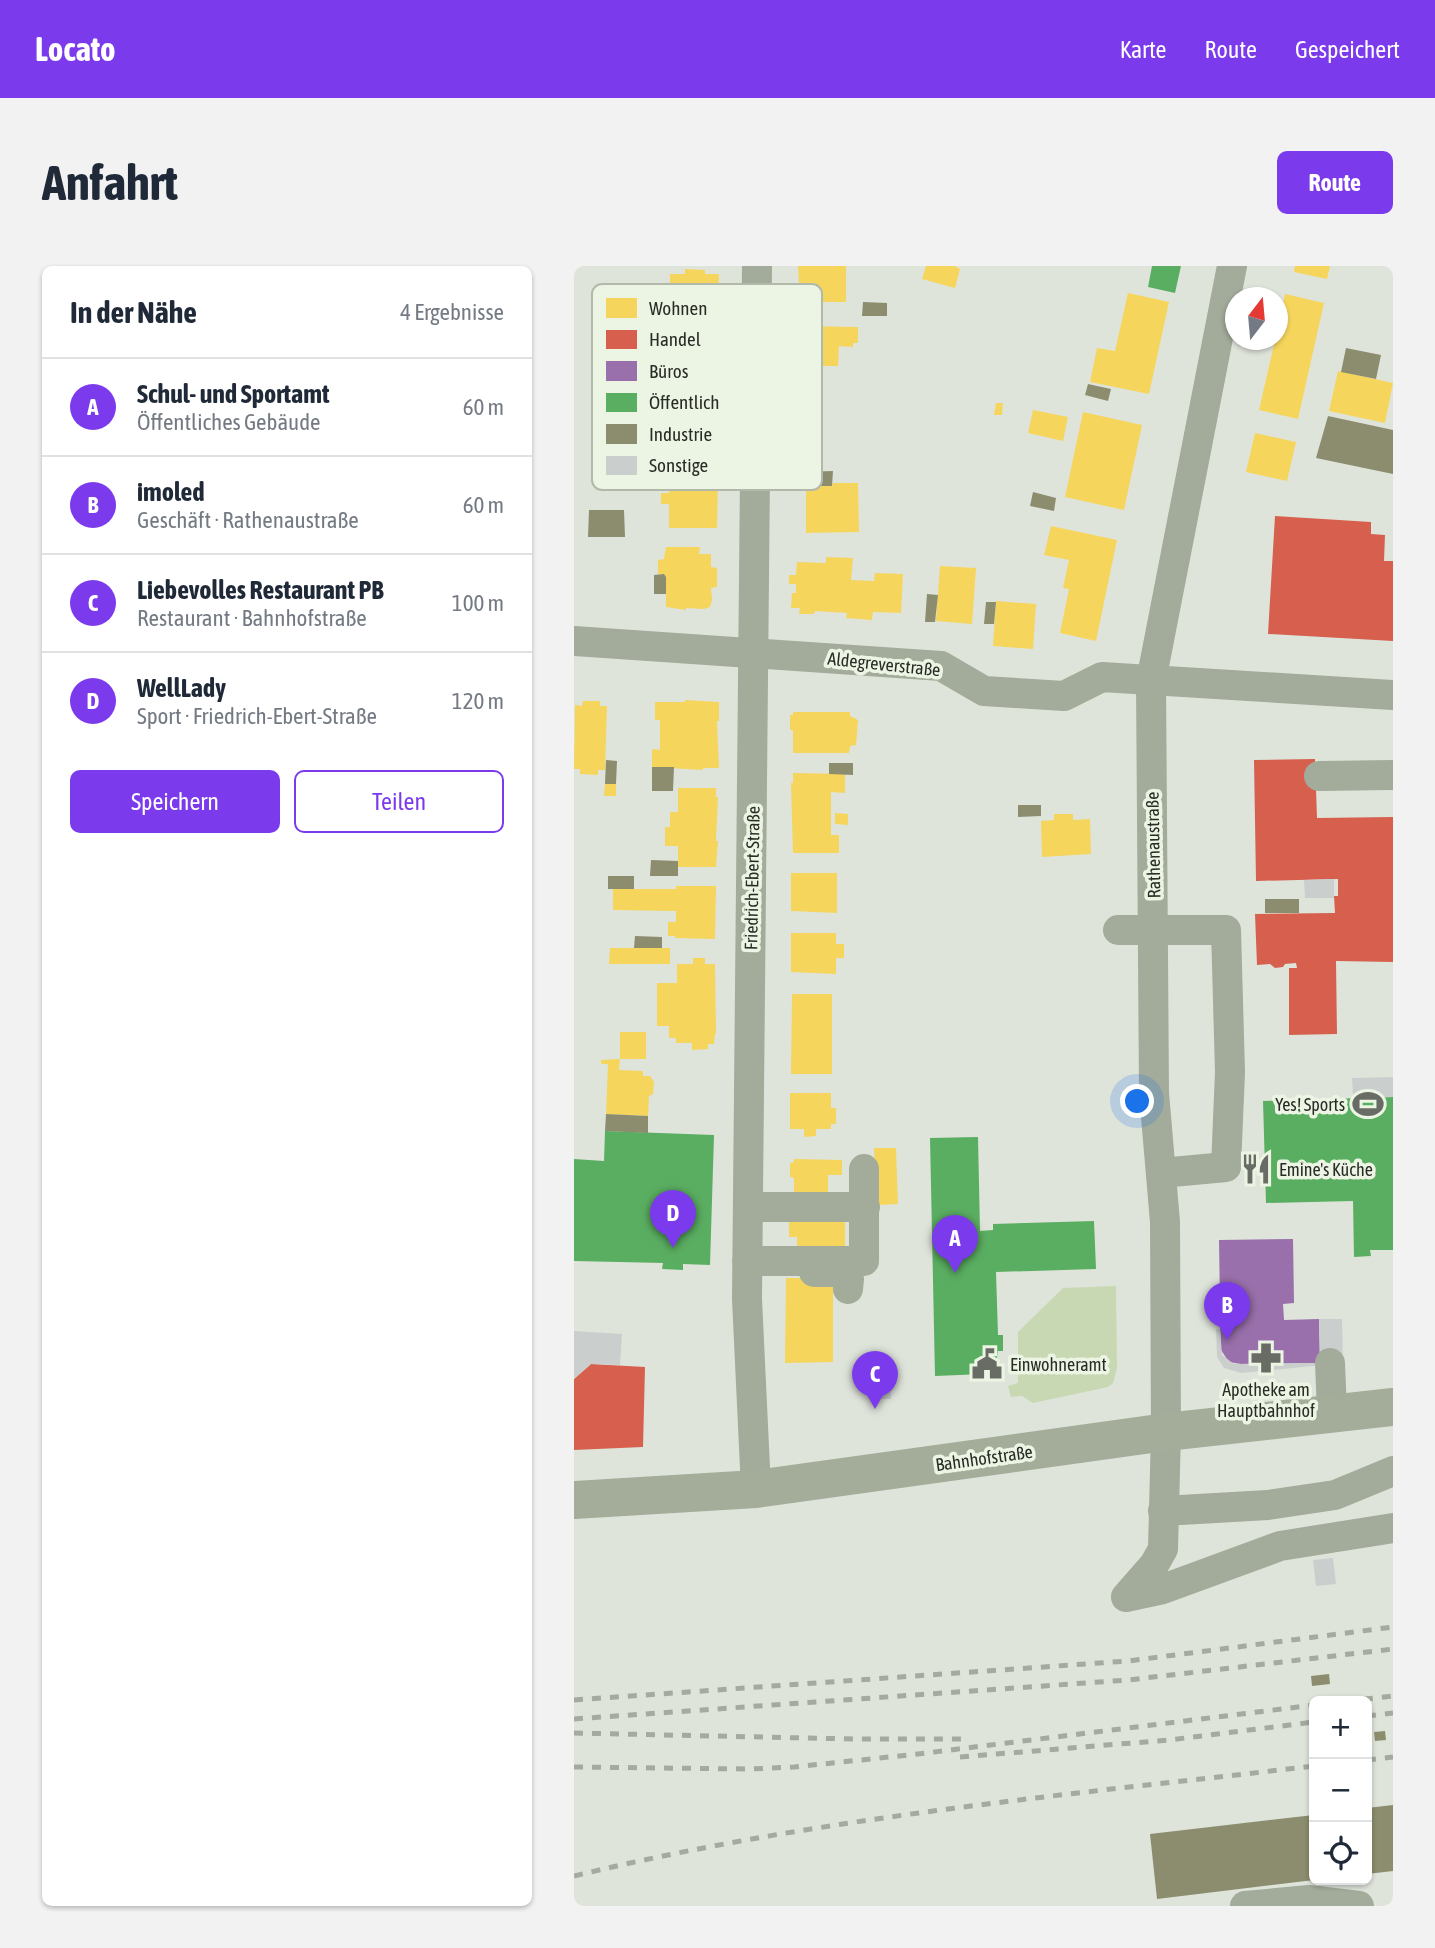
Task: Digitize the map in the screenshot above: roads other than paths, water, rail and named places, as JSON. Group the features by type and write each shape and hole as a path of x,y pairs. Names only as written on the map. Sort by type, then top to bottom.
{"main road":[{"name":"Bahnhofstraße","path":"574,1500 756,1489 1166,1432 1393,1408"}],"street":[{"name":"Friedrich-Ebert-Straße","path":"757,266 757,284"},
{"name":"Rathenaustraße","path":"1232,266 1151,681 1154,1093 1165,1222 1166,1432 1163,1549 1154,1565 1126,1597 1163,1589 1280,1546 1358,1535"},
{"name":"Friedrich-Ebert-Straße","path":"756,490 747,1266 756,1489"},
{"name":"Aldegreverstraße","path":"574,641 941,666 984,691 1064,696 1102,677 1393,695"},
{"path":"1319,776 1393,775"},
{"path":"1118,930 1226,930 1230,1072 1226,1167 1161,1173"},
{"path":"747,1266 864,1261 864,1169"},
{"path":"748,1207 865,1207"},
{"path":"747,1266 839,1272 849,1279 848,1289"},
{"path":"1330,1363 1332,1413"},
{"path":"1163,1511 1268,1506 1335,1495 1393,1471"},
{"path":"1358,1535 1393,1512"},
{"path":"1358,1535 1393,1528"},
{"path":"1358,1535 1393,1545"},
{"path":"1245,1906 1309,1900 1359,1906"}],"railway":[{"path":"574,1700 1128,1661 1393,1627"},
{"path":"574,1719 1128,1680 1393,1649"},
{"path":"1372,1698 1393,1696"},
{"path":"574,1767 794,1767 1309,1706"},
{"path":"1372,1715 1393,1713"},
{"path":"960,1757 1169,1740 1309,1723"},
{"path":"574,1733 962,1739"},
{"path":"1372,1759 1393,1757"},
{"path":"574,1876 757,1838 850,1823 1035,1798 1309,1767"}],"place":[{"name":"Yes! Sports","path":"1368,1104"},
{"name":"Emine's Küche","path":"1256,1169"},
{"name":"WellLady","path":"673,1248"},
{"name":"Schul- und Sportamt","path":"955,1273"},
{"name":"imoled","path":"1227,1340"},
{"name":"Apotheke am Hauptbahnhof","path":"1266,1358"},
{"name":"Einwohneramt","path":"987,1364"},
{"name":"Liebevolles Restaurant PB","path":"875,1409"}]}
